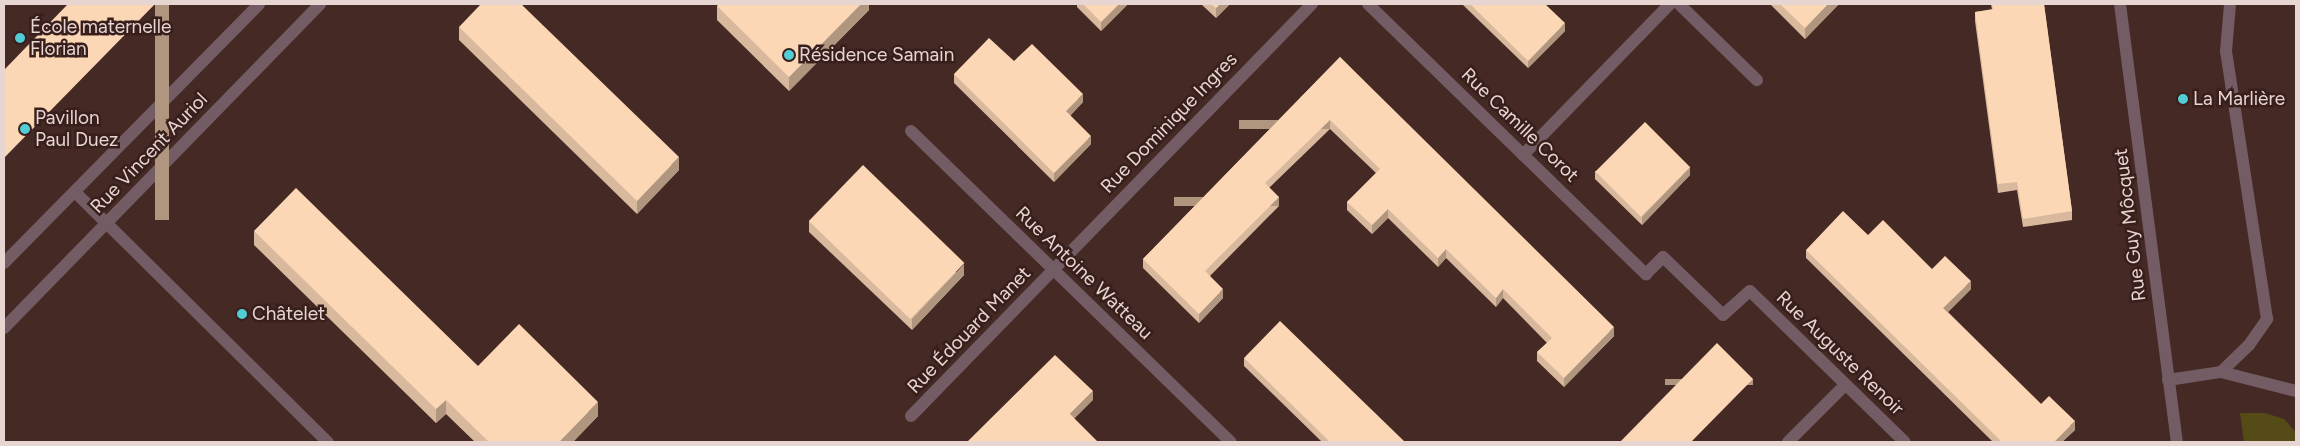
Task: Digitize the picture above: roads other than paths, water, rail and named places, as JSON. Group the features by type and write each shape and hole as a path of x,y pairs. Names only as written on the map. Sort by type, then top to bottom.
{"street":[{"name":"Rue Vincent Auriol","path":"4,263 258,4"},
{"name":"Rue Vincent Auriol","path":"4,328 320,4"},
{"name":"Rue Dominique Ingres","path":"1053,269 1312,4"},
{"name":"Rue Camille Corot","path":"1368,4 1646,274 1663,258 1723,316 1750,292"},
{"path":"1524,155 1670,4"},
{"path":"1680,4 1758,80"},
{"name":"Rue Guy Môcquet","path":"2120,4 2177,438"},
{"path":"2221,372 2248,345 2267,319 2226,51 2230,4"},
{"name":"Rue Antoine Watteau","path":"911,131 1231,442"},
{"path":"75,192 328,442"},
{"name":"Rue Édouard Manet","path":"911,416 1053,269"},
{"name":"Rue Auguste Renoir","path":"1750,292 1905,442"},
{"path":"2168,380 2221,372 2296,391"},
{"path":"1788,442 1845,385"},
{"path":"2166,442 2177,438"}],"place":[{"name":"École maternelle Florian","path":"20,38"},
{"name":"Résidence Samain","path":"789,55"},
{"name":"La Marlière","path":"2183,99"},
{"name":"Pavillon Paul Duez","path":"25,129"},
{"name":"Châtelet","path":"242,314"}]}
